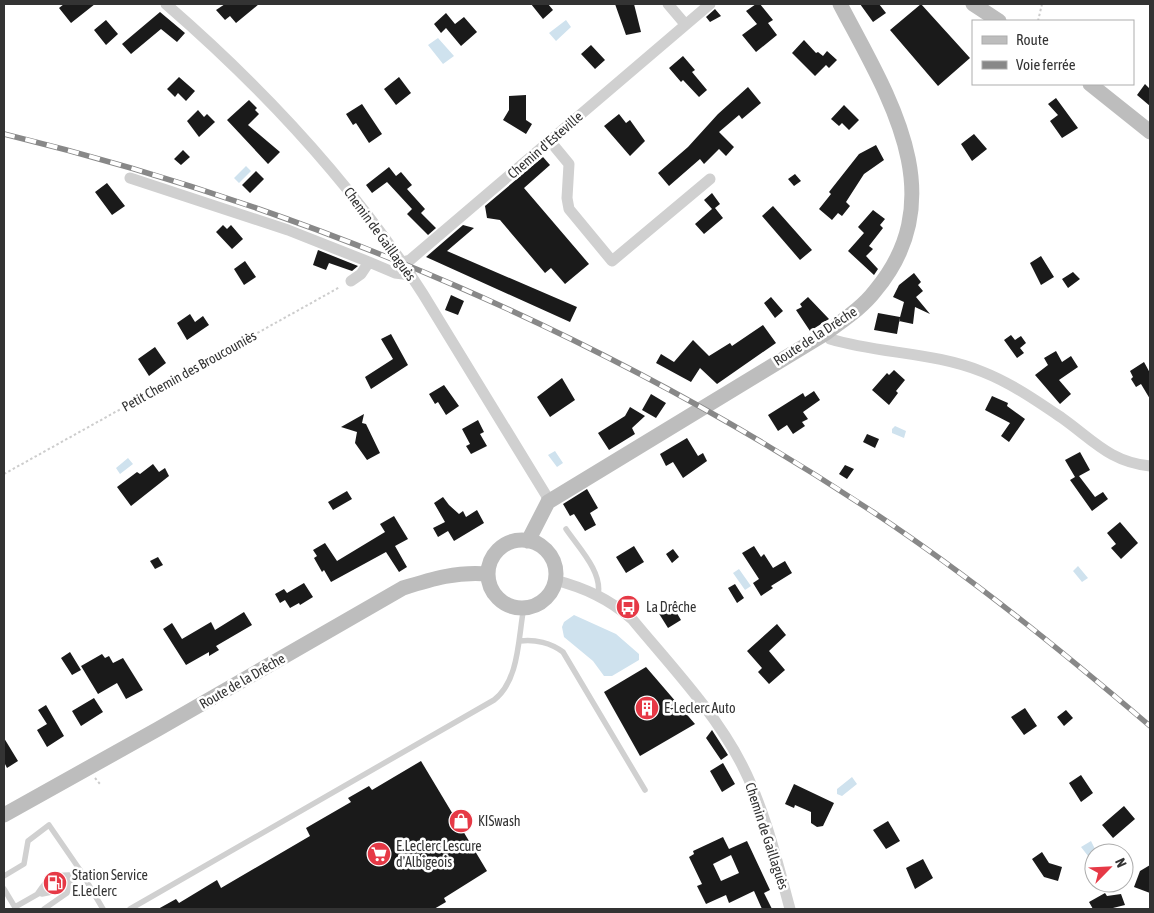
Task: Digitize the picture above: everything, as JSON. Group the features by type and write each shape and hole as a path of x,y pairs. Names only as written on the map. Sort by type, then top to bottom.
{"street":[{"name":"Chemin de Gaillaguès","path":"166,4 263,92 337,176 403,262 516,446 548,502"},
{"path":"668,4 685,24"},
{"name":"Chemin d'Esteville","path":"403,262 410,260 710,4"},
{"name":"Route de la Drêche","path":"548,502 826,333 859,308 887,275 904,243 911,210 910,158 904,136 888,95 840,4"},
{"path":"973,4 997,20"},
{"path":"1091,85 1150,132"},
{"path":"550,141 569,164 567,198 569,209 612,261 710,179"},
{"path":"130,178 288,230 395,273 412,275"},
{"path":"351,281 361,274 369,262"},
{"path":"826,333 830,339 845,343 932,357 984,372 1019,390 1062,418 1116,458 1150,466"},
{"path":"528,541 548,502"},
{"path":"515,541 528,541 540,546 550,555 555,567 555,580 550,592 542,601 524,607 510,605 499,598 491,587 488,574 494,555 503,546 515,541"},
{"name":"Route de la Drêche","path":"5,816 403,588 445,576 471,572 488,574"},
{"name":"Chemin de Gaillaguès","path":"555,580 598,595 616,605 632,620 711,717 737,755 764,818 790,909"}],"lane":[{"path":"566,529 596,575 600,585 598,595"},
{"path":"130,909 500,696 516,662 524,607"},
{"path":"520,641 529,640 554,645 563,652 645,790"},
{"path":"4,876 24,864 28,841 50,824 103,909"},
{"path":"4,889 16,908 80,870"},
{"path":"44,909 68,893 72,875"}],"path":[{"path":"1038,20 1042,4"},
{"name":"Petit Chemin des Broucouniès","path":"4,474 351,281"}],"water":[{"path":"566,20 571,27 556,41 549,33"},
{"path":"438,38 454,56 443,64 428,45"},
{"path":"246,166 251,171 239,183 234,178"},
{"path":"895,426 906,431 904,438 892,433 892,429"},
{"path":"555,451 563,463 557,467 548,455"},
{"path":"128,458 133,464 120,474 116,468"},
{"path":"1078,566 1088,578 1082,582 1073,571"},
{"path":"739,569 751,586 745,590 733,573"},
{"path":"574,615 616,634 639,654 639,660 612,676 604,676 593,661 564,637 562,627 564,622"},
{"path":"852,777 857,784 842,796 837,794 837,789"}],"building":[{"path":"64,4 95,4 71,23 59,8"},
{"path":"225,4 259,4 236,23 230,16 225,20 216,10"},
{"path":"531,4 548,4 553,10 543,19"},
{"path":"615,4 634,4 641,32 626,35"},
{"path":"756,4 760,4 773,20 768,23 777,35 756,52 742,35 757,24 746,11"},
{"path":"860,4 879,4 886,13 873,22"},
{"path":"921,4 970,58 938,86 890,30"},
{"path":"715,9 721,16 710,22 706,17"},
{"path":"160,12 185,33 177,42 161,29 131,54 122,44"},
{"path":"446,13 455,24 464,17 477,32 461,46 446,28 441,33 434,24"},
{"path":"106,20 118,34 106,45 94,30"},
{"path":"804,40 816,53 818,52 823,56 827,51 837,60 829,68 826,65 815,76 792,53"},
{"path":"591,45 605,60 595,69 581,54"},
{"path":"683,56 695,70 692,72 707,90 699,97 683,80 681,82 669,68"},
{"path":"179,77 195,91 186,101 178,93 175,97 167,89"},
{"path":"399,77 411,93 396,105 384,89"},
{"path":"1145,84 1150,89 1150,106 1137,95"},
{"path":"748,87 761,103 742,119 739,115 719,132 734,147 726,156 719,149 704,164 700,159 669,186 658,173 688,147 718,114"},
{"path":"526,95 526,120 532,124 526,134 503,120 509,110 509,96"},
{"path":"1056,98 1078,128 1062,138 1050,121 1058,115 1048,104"},
{"path":"249,100 257,108 255,110 259,114 248,125 280,152 268,164 227,120"},
{"path":"362,104 382,134 369,143 356,123 353,125 346,114"},
{"path":"844,105 859,120 849,130 842,123 839,126 831,119"},
{"path":"198,110 204,117 207,114 215,122 199,137 187,121"},
{"path":"619,114 626,123 630,120 645,141 630,156 604,126"},
{"path":"974,134 987,149 972,161 961,144"},
{"path":"876,145 884,160 864,174 846,202 850,206 842,216 838,213 832,220 819,209 831,194 829,192 859,154"},
{"path":"183,150 190,157 181,165 174,159"},
{"path":"543,157 550,165 524,188 589,264 565,284 551,268 545,273 500,220 487,218 485,206"},
{"path":"389,167 396,176 401,172 412,185 407,189 425,209 421,213 436,228 428,235 407,214 412,209 387,182 372,193 366,185"},
{"path":"256,171 264,179 250,193 242,185"},
{"path":"795,174 801,181 794,186 788,179"},
{"path":"107,183 125,206 112,215 95,192"},
{"path":"712,193 720,204 715,208 723,218 704,234 695,224 712,209 704,200"},
{"path":"773,206 812,250 800,260 762,216"},
{"path":"873,210 885,219 880,225 883,228 869,246 873,249 866,256 878,269 874,275 848,251 864,233 858,227"},
{"path":"223,225 227,229 231,225 243,239 232,249 216,232"},
{"path":"463,225 474,228 447,251 577,307 570,322 426,257"},
{"path":"318,250 358,266 352,271 329,263 326,270 313,265"},
{"path":"1041,256 1054,277 1041,285 1030,263"},
{"path":"245,261 256,277 244,285 234,269"},
{"path":"1073,272 1080,279 1068,288 1062,279"},
{"path":"914,273 921,282 918,285 923,291 916,297 930,314 915,307 913,324 899,321 904,302 893,297 899,285"},
{"path":"451,295 464,301 458,315 445,310"},
{"path":"771,297 783,311 775,318 764,303"},
{"path":"808,297 829,319 810,331 796,310 802,307 800,304"},
{"path":"878,313 900,317 897,334 874,330"},
{"path":"190,314 195,322 203,316 209,325 187,340 177,323"},
{"path":"763,325 776,343 717,384 700,368 691,382 656,363 661,354 674,362 693,340 709,356 730,343 732,346"},
{"path":"391,334 408,365 371,389 365,377 393,359 381,339"},
{"path":"1011,335 1015,340 1021,336 1026,343 1020,348 1024,353 1017,358 1004,340"},
{"path":"155,347 166,363 149,376 138,359"},
{"path":"1056,351 1062,362 1071,356 1078,367 1059,380 1071,394 1060,404 1035,375 1048,365 1044,358"},
{"path":"1144,362 1150,373 1150,399 1141,384 1136,387 1131,379 1133,377 1130,371"},
{"path":"894,370 905,380 896,391 898,393 889,405 872,390 887,373 889,375"},
{"path":"562,378 575,400 550,417 537,397"},
{"path":"444,385 459,406 446,415 438,402 435,404 429,394"},
{"path":"814,391 820,400 803,412 808,419 802,422 805,426 793,434 787,425 778,431 768,415 803,393 805,397"},
{"path":"651,394 666,403 656,418 642,410"},
{"path":"992,396 1008,403 1007,406 1025,419 1009,442 1001,436 1010,423 985,410"},
{"path":"630,407 645,416 632,428 635,434 609,450 598,433 625,416"},
{"path":"364,414 362,423 366,424 380,453 367,460 355,443 357,432 341,427"},
{"path":"478,420 484,432 480,434 487,446 471,454 466,446 470,444 462,429"},
{"path":"867,434 879,439 875,448 863,442"},
{"path":"687,438 698,456 703,453 707,461 683,478 673,462 666,466 660,454"},
{"path":"1080,452 1090,470 1079,476 1095,497 1103,492 1108,499 1092,511 1070,480 1075,477 1065,460"},
{"path":"153,464 159,472 165,468 169,476 131,506 117,487 137,472 140,474"},
{"path":"845,465 854,469 847,479 839,474"},
{"path":"587,489 598,508 590,513 596,525 585,531 574,514 570,516 563,504"},
{"path":"347,491 352,499 333,510 328,502"},
{"path":"443,497 459,514 463,511 466,517 477,510 484,523 454,541 448,531 438,537 433,528 445,522 434,503"},
{"path":"394,516 408,539 395,546 407,567 399,572 386,552 331,582 324,570 322,572 314,558 317,556 313,550 325,543 337,561 385,532 380,524"},
{"path":"1120,522 1138,543 1121,559 1111,548 1116,544 1107,533"},
{"path":"634,546 644,562 626,573 616,557"},
{"path":"754,546 761,557 764,554 773,568 785,561 792,573 771,586 773,588 761,596 753,583 759,579 742,553"},
{"path":"673,549 679,557 672,563 666,554"},
{"path":"158,557 163,565 155,569 150,561"},
{"path":"304,583 313,597 300,605 299,603 290,608 285,600 280,603 275,594 284,589 287,593"},
{"path":"735,584 744,598 737,603 728,588"},
{"path":"668,605 672,605 681,620 668,628 658,612"},
{"path":"244,612 252,625 216,646 219,650 209,656 209,652 186,665 163,629 172,623 182,639 211,622 215,630"},
{"path":"777,624 786,635 769,651 785,670 769,684 758,672 762,668 747,651"},
{"path":"70,652 81,670 72,675 61,658"},
{"path":"102,654 105,658 109,656 113,663 123,658 143,690 126,699 117,683 98,694 81,666"},
{"name":"E-Leclerc Auto","path":"646,667 695,724 640,756 604,692"},
{"path":"94,698 103,712 81,726 72,711"},
{"path":"46,705 64,736 47,747 37,730 47,724 38,710"},
{"path":"1025,708 1037,726 1024,735 1011,717"},
{"path":"1066,710 1073,718 1064,726 1057,717"},
{"path":"712,730 728,755 721,760 706,738"},
{"path":"4,738 18,761 7,768 4,762"},
{"name":"E.Leclerc Lescure d'Albigeois","path":"421,761 487,871 444,898 446,902 434,909 158,909 176,899 179,903 217,880 221,888 310,836 306,828 351,802 348,798 369,786 372,790"},
{"path":"723,763 735,784 722,792 710,771"},
{"path":"1081,775 1093,793 1081,802 1069,783"},
{"path":"794,784 834,803 823,826 817,827 811,823 811,812 795,805 794,808 785,804"},
{"path":"1124,806 1135,819 1113,838 1102,825"},
{"path":"888,821 900,841 886,849 873,830"},
{"path":"723,837 729,849 747,841 770,890 764,893 772,909 762,909 754,891 729,903 726,895 706,904 697,886 702,884 689,857 694,854 693,851","holes":["731,855 739,873 721,881 713,864"]},
{"path":"1042,852 1049,863 1062,867 1058,881 1044,877 1032,859"},
{"path":"923,859 933,878 915,889 906,868"},
{"path":"1150,865 1150,893 1134,887 1140,871"},
{"path":"1105,893 1107,896 1121,894 1125,905 1109,909 1093,909 1089,902"}],"railway":[{"path":"4,134 119,165 233,200 346,241 457,286 565,336 671,391 775,450 876,514 912,538 1016,616 1150,726"}],"place":[{"name":"La Drêche","path":"628,607"},
{"name":"E-Leclerc Auto","path":"647,708"},
{"name":"KISwash","path":"461,821"},
{"name":"E.Leclerc Lescure d'Albigeois","path":"379,854"},
{"name":"Station Service E.Leclerc","path":"55,883"}]}
